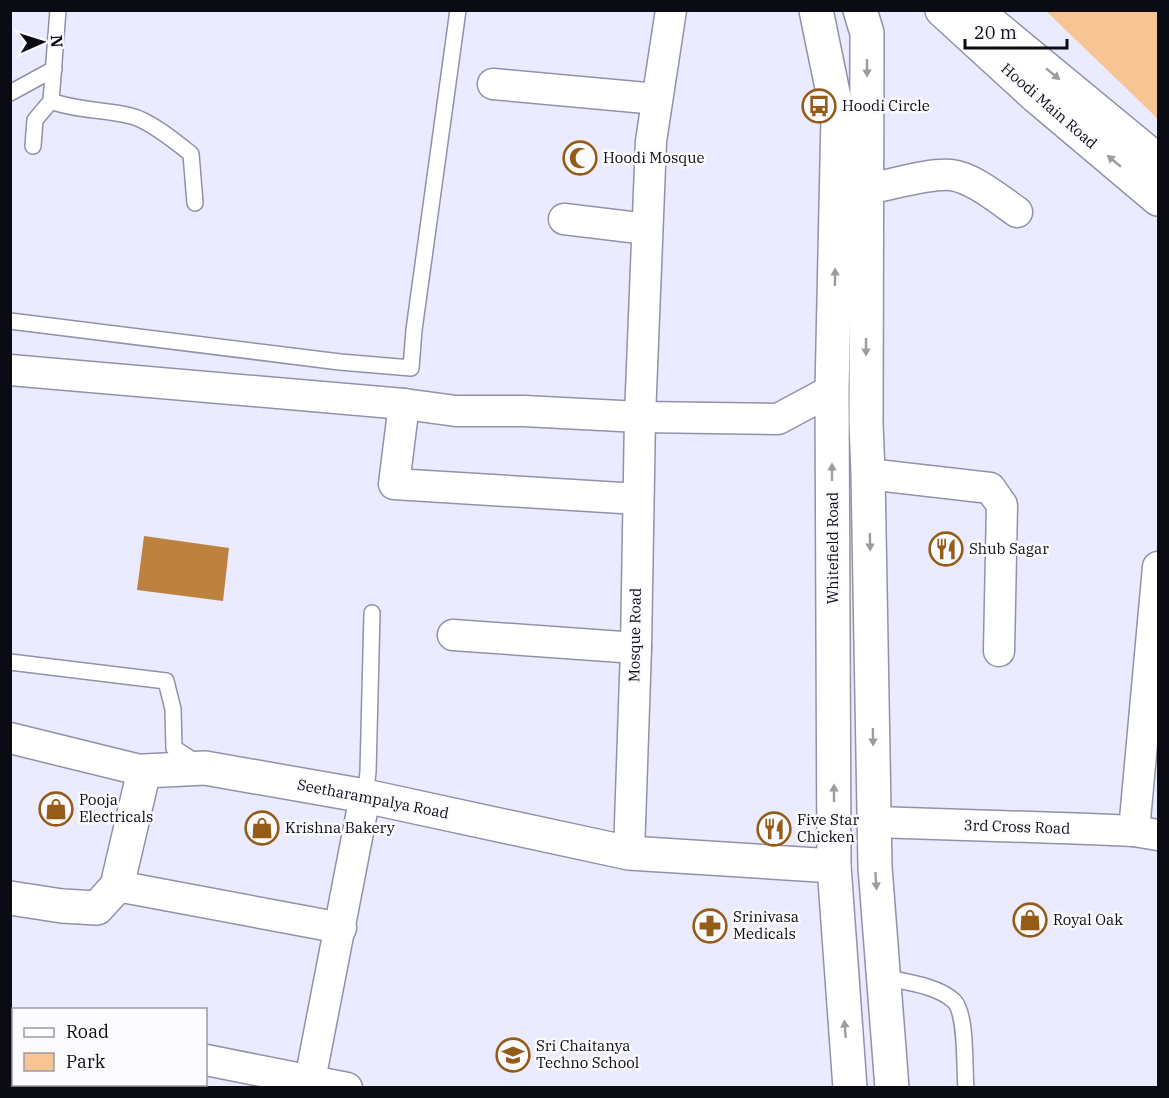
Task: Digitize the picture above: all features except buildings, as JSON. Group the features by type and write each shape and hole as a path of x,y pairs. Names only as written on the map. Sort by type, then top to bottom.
{"main road":[{"name":"Whitefield Road","path":"816,10 838,117 832,390 834,866 850,1088"},
{"path":"860,10 867,33 866,423 875,867 892,1088"},
{"name":"Hoodi Main Road","path":"942,10 1037,97 1158,199"},
{"path":"975,10 1158,161"},
{"name":"Seetharampalya Road","path":"144,771 205,768 365,796 629,853 834,866"},
{"path":"10,897 62,906 97,908 117,886 144,771"}],"street":[{"name":"Mosque Road","path":"629,853 636,648 639,417 651,141 671,10"},
{"path":"494,84 657,99"},
{"path":"867,189 934,176 953,175 974,183 1017,212"},
{"path":"564,219 647,230"},
{"path":"10,369 404,404 456,411 524,411 639,417 778,420 832,390"},
{"path":"404,404 394,484 638,499"},
{"path":"868,474 990,488 1002,505 999,651"},
{"path":"1146,833 1158,575"},
{"path":"453,634 636,648"},
{"path":"10,738 144,771"},
{"path":"310,1080 365,796"},
{"name":"3rd Cross Road","path":"875,822 1146,833"},
{"path":"117,886 341,928"},
{"path":"207,1060 347,1088"}],"lane":[{"path":"33,146 35,120 51,101 58,10"},
{"path":"10,321 411,368 414,330 458,10"},
{"path":"10,93 54,69"},
{"path":"51,101 66,106 133,116 171,138 191,154 195,203"},
{"path":"365,796 368,772 372,613"},
{"path":"10,662 166,681 172,710 174,748 205,768"},
{"path":"883,977 932,989 955,1002 961,1015 966,1088"}],"green space":[{"path":"1046,11 1158,11 1158,119"}],"shaded area":[{"path":"144,536 229,548 223,601 137,590"}],"place":[{"name":"Hoodi Circle","path":"819,106"},
{"name":"Hoodi Mosque","path":"580,158"},
{"name":"Shub Sagar","path":"946,549"},
{"name":"Pooja Electricals","path":"56,809"},
{"name":"Krishna Bakery","path":"262,828"},
{"name":"Five Star Chicken","path":"774,829"},
{"name":"Royal Oak","path":"1030,920"},
{"name":"Srinivasa Medicals","path":"710,926"},
{"name":"Sri Chaitanya Techno School","path":"513,1055"}]}
